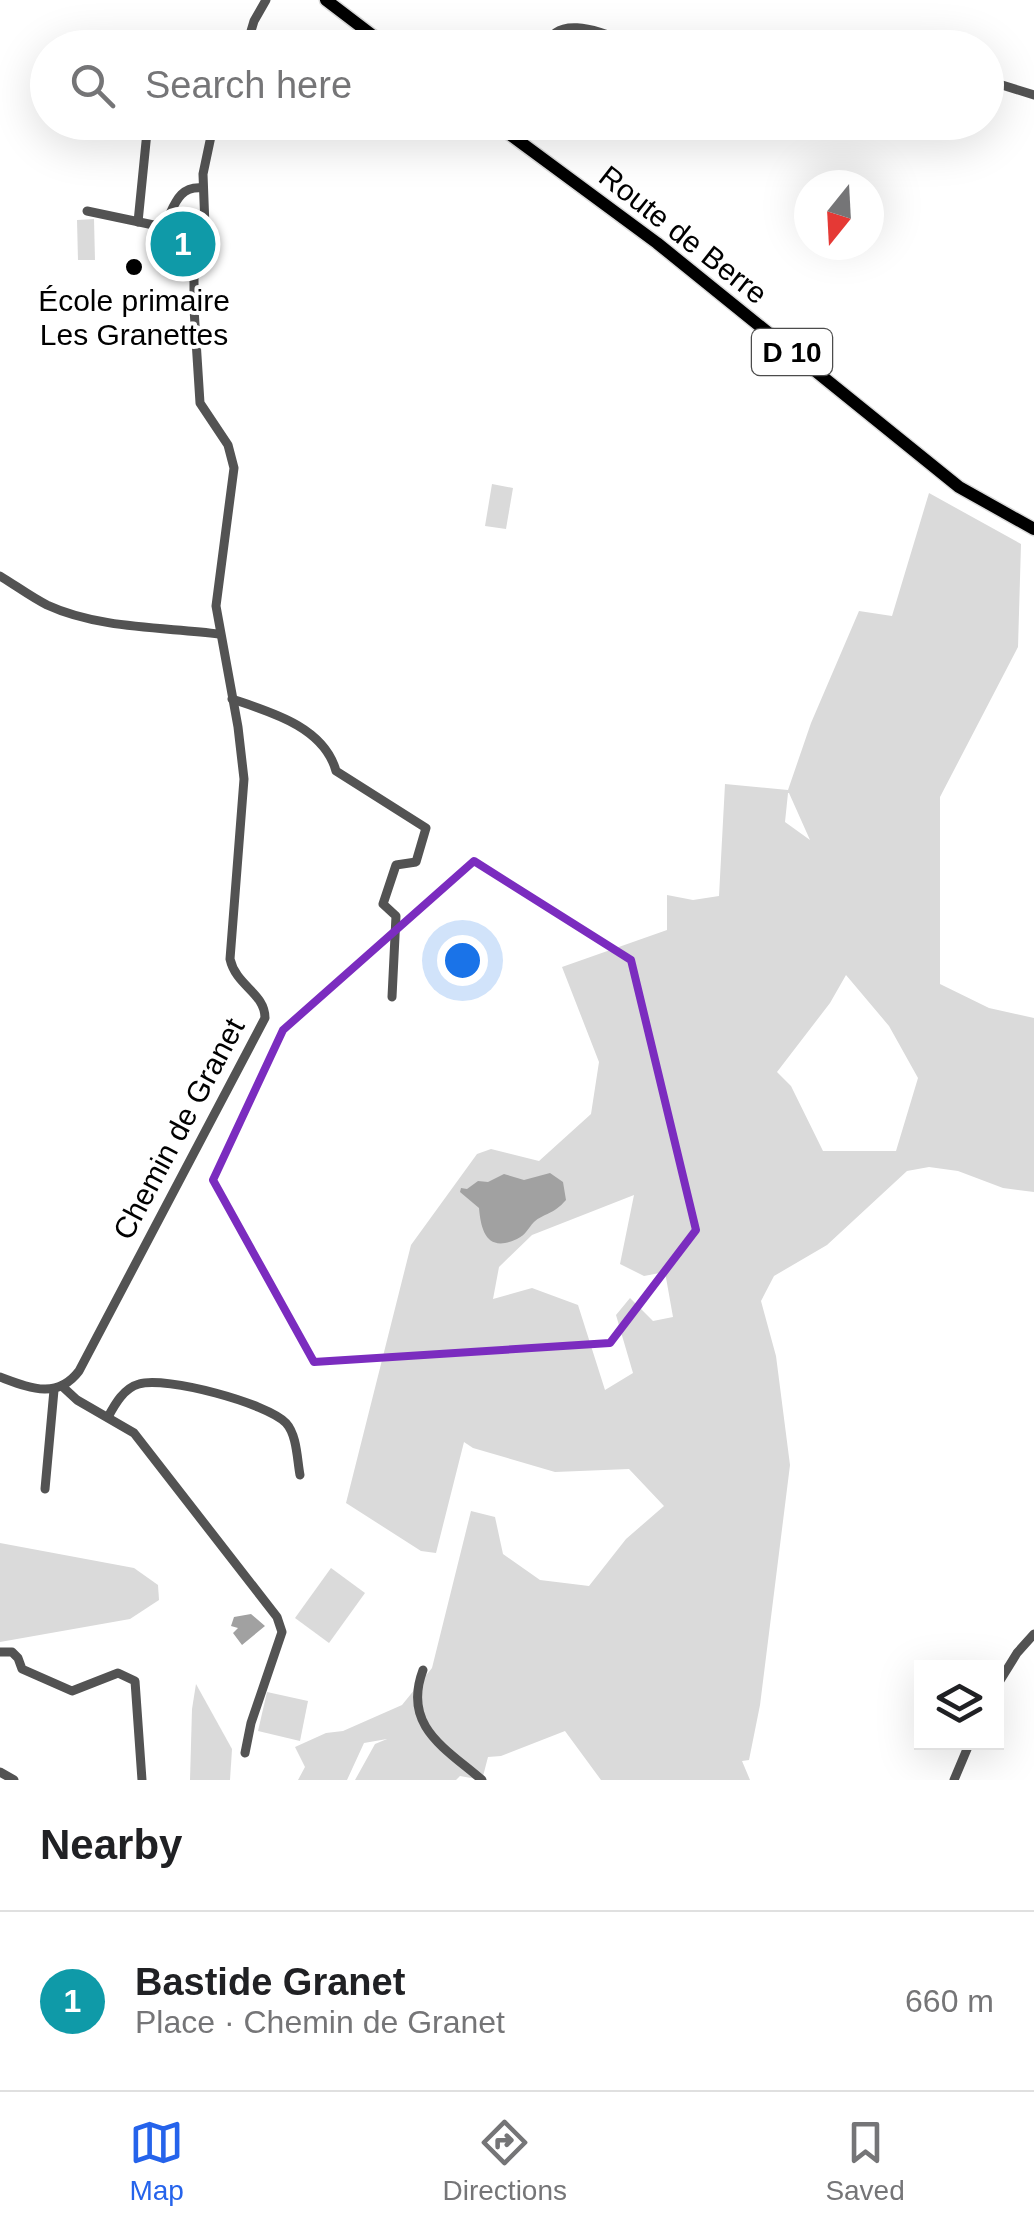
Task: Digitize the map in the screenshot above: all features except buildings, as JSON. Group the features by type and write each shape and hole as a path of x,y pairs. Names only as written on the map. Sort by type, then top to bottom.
{"main road":[{"path":"315,0 331,5 365,30"},
{"name":"Route de Berre","path":"518,140 657,242 959,487 1034,529"}],"street":[{"path":"251,30 257,0"},
{"path":"256,15 266,0"},
{"path":"558,30 584,30"},
{"path":"1004,86 1034,96"},
{"path":"138,222 146,140"},
{"name":"Chemin de Granet","path":"59,1389 90,1355 265,1018 262,1002 239,981 230,959 244,779 219,634 217,592 234,468 228,445 206,414 198,391 194,282 205,227 203,188 209,140"},
{"path":"86,212 164,226 177,198 194,187 203,188"},
{"path":"0,576 46,605 66,612 100,620 219,634"},
{"path":"232,699 298,724 332,756 336,771 426,828 416,862 396,864 383,904 396,916 392,997"},
{"path":"0,1377 26,1387 59,1389 134,1433 278,1616 282,1632 251,1723 245,1754"},
{"path":"108,1417 128,1390 141,1383 205,1390 273,1413 285,1422 292,1431 300,1474"},
{"path":"45,1488 59,1389"},
{"path":"1004,1674 1034,1634"},
{"path":"0,1652 12,1652 22,1669 72,1691 118,1674 135,1681 142,1780"},
{"path":"423,1670 416,1701 423,1722 440,1744 482,1780"},
{"path":"954,1780 967,1750"},
{"path":"0,1772 14,1780"}],"highlighted area":[{"path":"474,861 631,960 696,1230 610,1343 314,1362 213,1180 283,1030"}],"shaded area":[{"path":"94,219 95,260 78,260 77,220"},
{"path":"492,484 513,488 506,529 485,526"},
{"path":"929,493 1021,544 1018,647 940,797 940,984 989,1008 1034,1018 1034,1192 1003,1188 958,1171 929,1167 907,1171 827,1245 774,1276 761,1301 776,1356 790,1465 760,1705 749,1760 742,1761 750,1780 601,1780 565,1731 501,1756 488,1757 482,1780 460,1776 456,1780 355,1780 375,1744 387,1739 364,1743 347,1780 298,1780 305,1767 295,1747 402,1705 432,1668 471,1511 495,1517 503,1554 540,1580 589,1586 626,1539 664,1506 629,1469 555,1472 464,1442 436,1553 421,1551 346,1503 411,1245 477,1154 491,1149 539,1161 591,1114 599,1062 562,967 667,930 667,895 693,900 719,896 725,784 788,790 811,723 859,611 892,616","holes":["789,793 810,840 785,822","846,975 889,1026 918,1078 896,1151 823,1151 791,1086 777,1072 830,1003","634,1195 620,1264 644,1276 665,1272 673,1317 653,1321 630,1298 616,1315 633,1373 605,1390 578,1305 532,1288 493,1299 499,1267 532,1235"]},
{"path":"550,1173 563,1182 566,1200 507,1243 488,1237 479,1208 460,1192 478,1181 488,1182 504,1174 524,1180"},
{"path":"0,1543 134,1568 158,1585 159,1600 130,1619 0,1642"},
{"path":"331,1568 365,1593 329,1643 295,1618"},
{"path":"251,1614 265,1626 242,1645 233,1633 238,1628 231,1626 234,1617"},
{"path":"196,1684 232,1749 230,1780 190,1780"},
{"path":"267,1692 308,1701 300,1741 258,1731"}],"place":[{"name":"Bastide Granet","path":"183,244"},
{"name":"École primaire Les Granettes","path":"134,267"}]}
